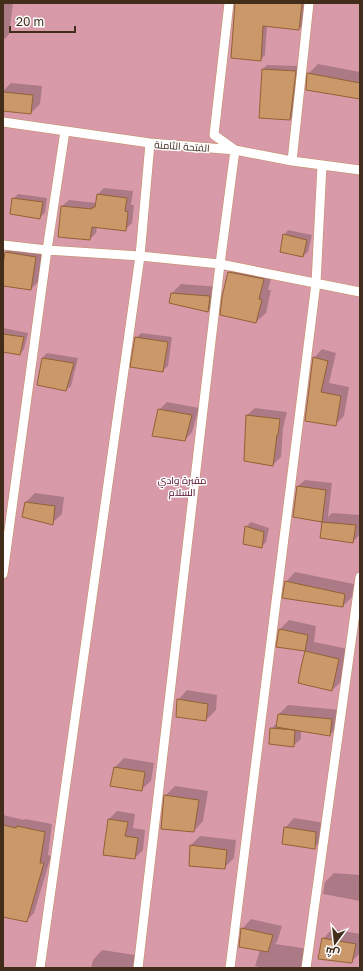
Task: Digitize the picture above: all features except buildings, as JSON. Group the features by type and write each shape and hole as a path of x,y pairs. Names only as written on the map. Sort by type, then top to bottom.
{"lane":[{"path":"138,968 220,264 235,150 214,135 229,3"},
{"path":"292,161 309,3"},
{"name":"الفتحة الثامنة","path":"3,122 150,143 235,150 292,161 360,170"},
{"path":"3,574 47,250 66,131"},
{"path":"40,968 140,256 150,143"},
{"path":"230,968 316,283 322,165"},
{"path":"3,246 140,256 220,264 360,292"},
{"path":"306,968 360,577"}],"green space":[{"name":"مقبرة وادي السلام","path":"3,3 360,3 360,968 3,968"}]}
